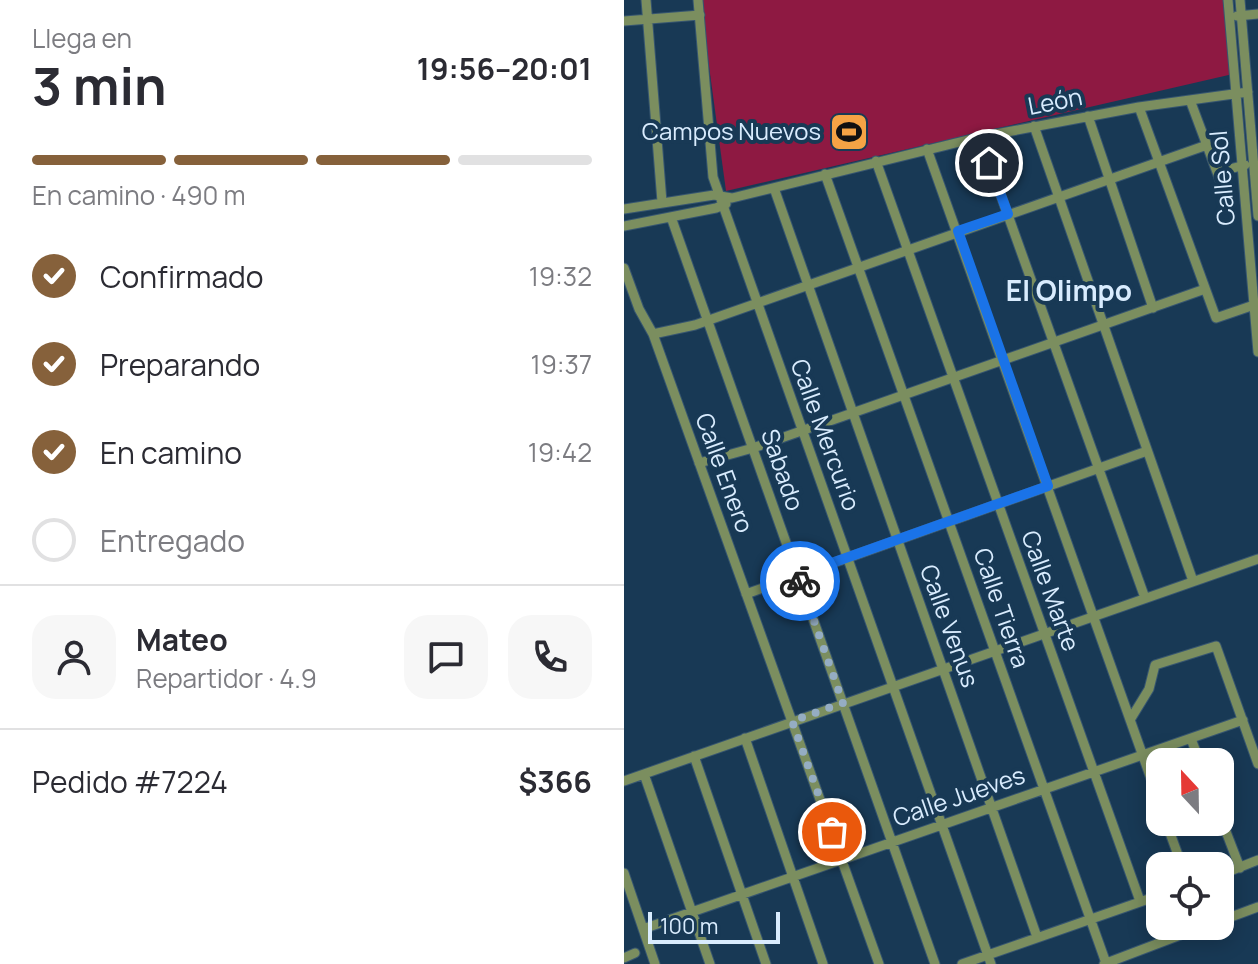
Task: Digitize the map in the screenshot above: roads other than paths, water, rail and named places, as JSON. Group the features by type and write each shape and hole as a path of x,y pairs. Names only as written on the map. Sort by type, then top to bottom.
{"street":[{"path":"646,0 662,202"},
{"name":"Calle Mercurio","path":"698,0 710,159 723,206 990,959"},
{"name":"Calle Sol","path":"1228,0 1258,352"},
{"name":"Calle Sol","path":"1240,0 1256,163 1258,216"},
{"path":"1230,16 1258,14"},
{"path":"624,21 700,15"},
{"name":"León","path":"720,195 732,198 876,161 1034,126 1248,92"},
{"path":"1190,100 1224,191"},
{"path":"1139,107 1216,318 1254,305"},
{"path":"1088,116 1153,308"},
{"path":"1034,126 1193,581"},
{"path":"980,137 1145,598"},
{"path":"653,334 681,330 1207,145"},
{"path":"927,149 1146,764"},
{"name":"Calle Marte","path":"876,161 1140,901"},
{"path":"1218,172 1256,163"},
{"name":"Calle Tierra","path":"825,174 1105,964"},
{"name":"Calle Venus","path":"774,188 1037,937"},
{"path":"624,209 720,195"},
{"name":"León","path":"723,206 732,198"},
{"path":"624,226 723,206"},
{"name":"Sabado","path":"671,217 935,964"},
{"name":"Calle Enero","path":"624,268 639,309 653,334 879,964"},
{"path":"699,463 753,448 1205,289"},
{"path":"746,594 1147,451"},
{"path":"624,781 1258,559"},
{"path":"1130,720 1149,689 1155,665 1216,646 1258,764"},
{"name":"Calle Jueves","path":"643,929 1243,720"},
{"path":"745,738 823,964"},
{"path":"1191,739 1195,748"},
{"path":"694,756 766,964"},
{"path":"644,774 710,964"},
{"path":"1228,836 1240,868"},
{"path":"1234,870 1258,860"},
{"path":"624,873 655,964"},
{"path":"962,964 990,959 1037,937 1146,899"},
{"path":"1234,916 1258,907"},
{"path":"1105,964 1167,940"},
{"path":"625,960 635,953"}],"place":[{"name":"Campos Nuevos","path":"849,132"}],"district":[{"name":"El Olimpo","path":"1069,291"}]}
